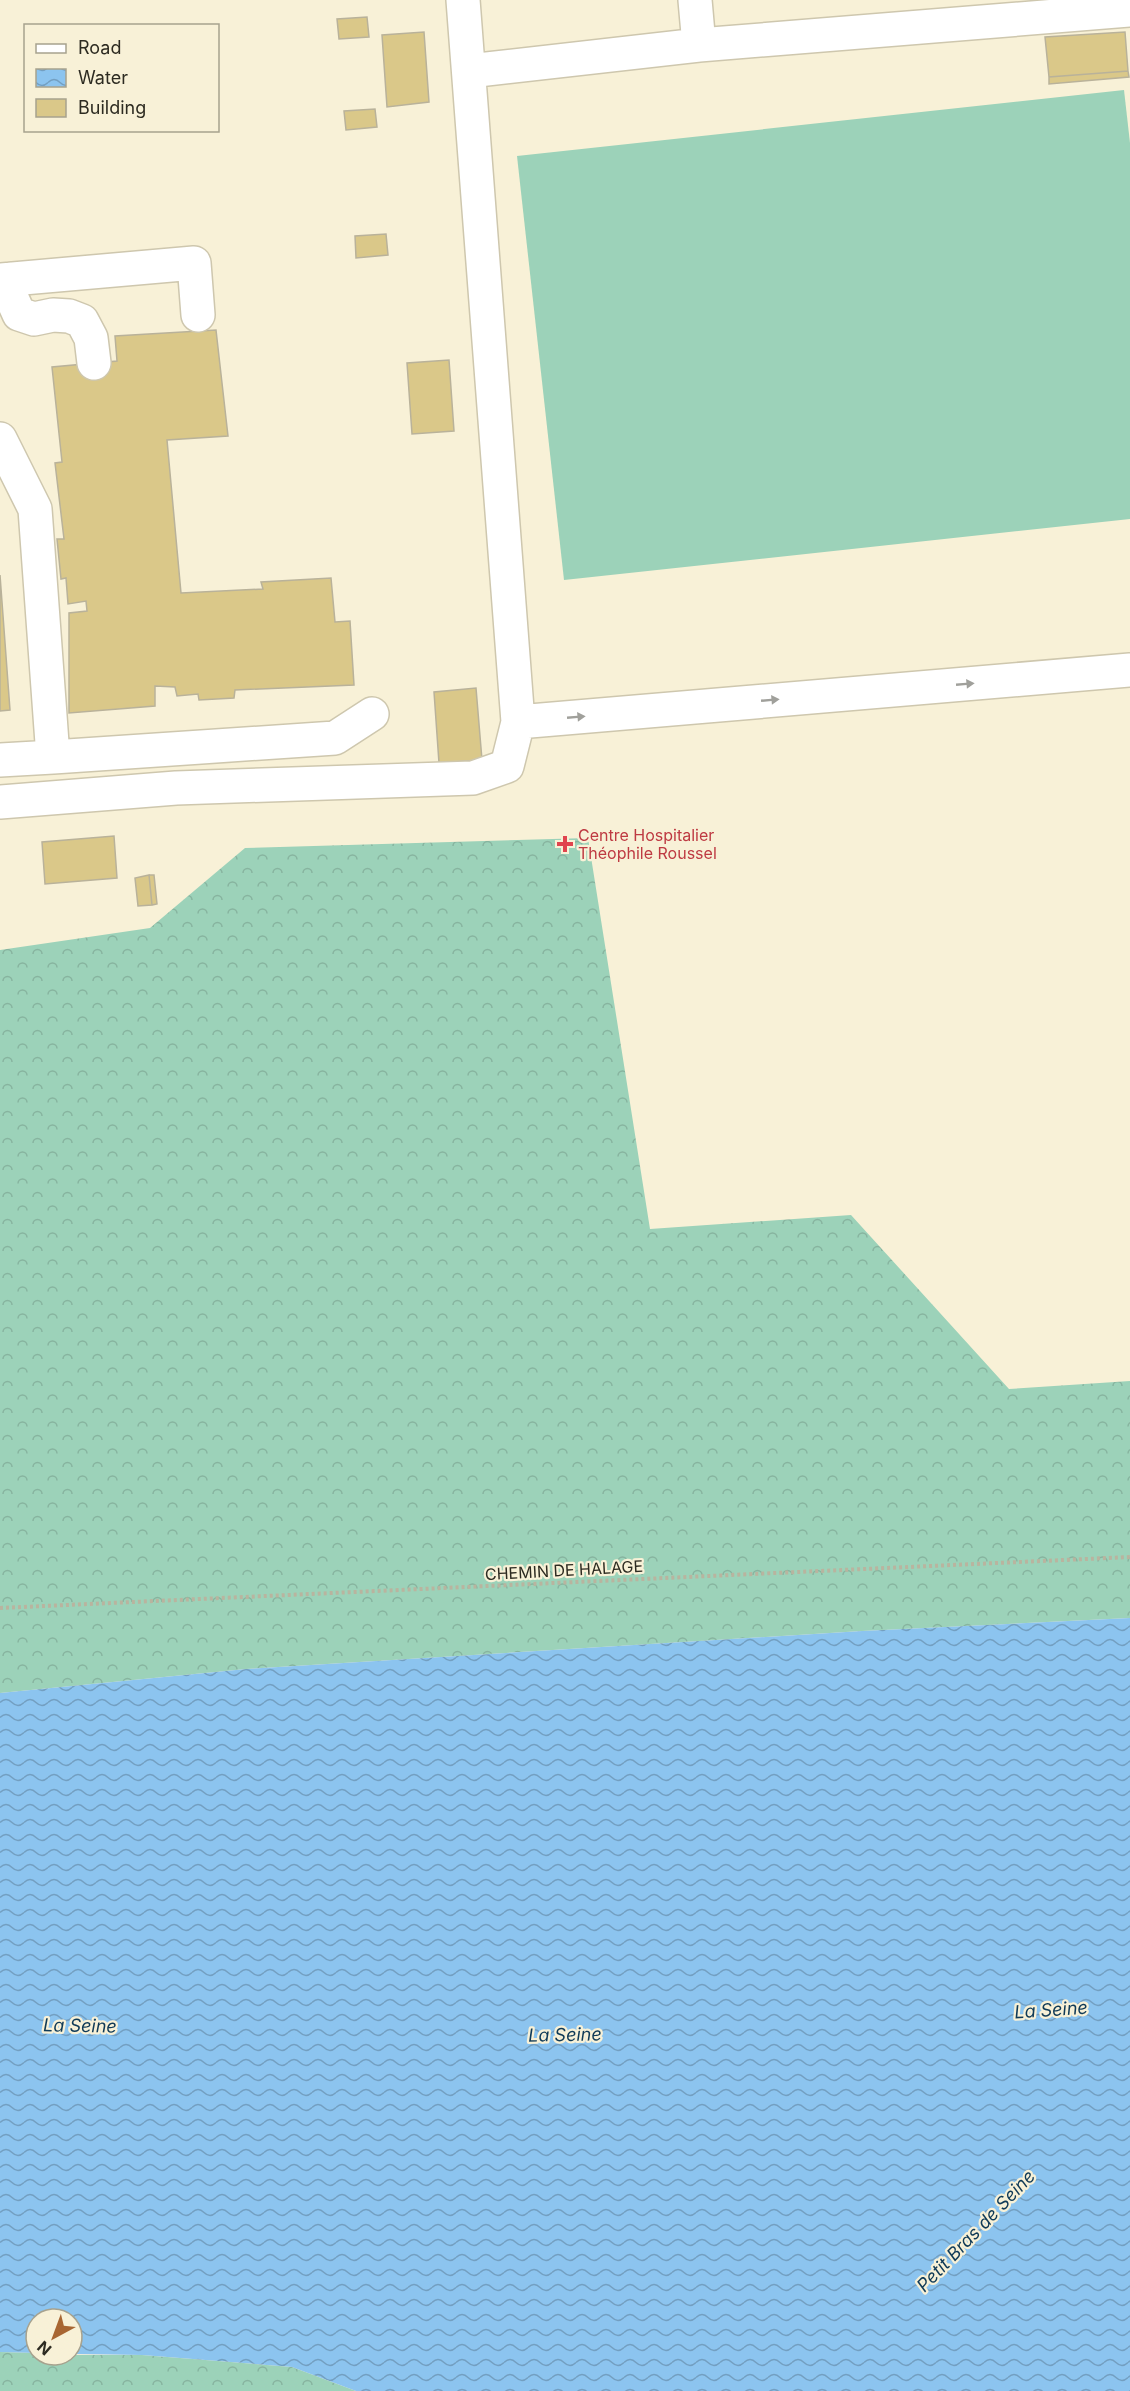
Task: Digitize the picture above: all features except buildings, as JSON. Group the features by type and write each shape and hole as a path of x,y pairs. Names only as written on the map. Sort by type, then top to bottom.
{"lane":[{"path":"0,802 176,788 473,778 507,766 518,722 463,0"},
{"path":"695,0 699,45"},
{"path":"469,71 699,45 1130,10"},
{"path":"94,363 91,338 82,321 69,316 53,315 34,319 19,314 5,279 195,263 198,315"},
{"path":"0,439 34,509 53,757"},
{"path":"518,722 1130,670"},
{"path":"0,760 334,738 372,714"}],"path":[{"name":"CHEMIN DE HALAGE","path":"0,1608 1130,1557"}],"green space":[{"path":"1124,90 1130,143 1130,519 564,580 517,156"},
{"path":"588,838 650,1229 851,1215 1009,1389 1130,1381 1130,1618 862,1631 246,1669 0,1693 0,950 150,928 245,848"},
{"path":"0,2352 24,2353 24,2367 84,2367 84,2355 142,2355 292,2367 356,2391 0,2391"}],"water":[{"path":"1130,1618 1130,2391 356,2391 292,2367 142,2355 84,2354 84,2307 24,2307 24,2353 0,2352 0,1693 246,1669 862,1631"}],"place":[{"name":"Centre Hospitalier Théophile Roussel","path":"565,844"}],"water label":[{"name":"La Seine","path":"1051,2010"},
{"name":"La Seine","path":"80,2026"},
{"name":"La Seine","path":"565,2035"},
{"name":"Petit Bras de Seine","path":"976,2231"}]}
